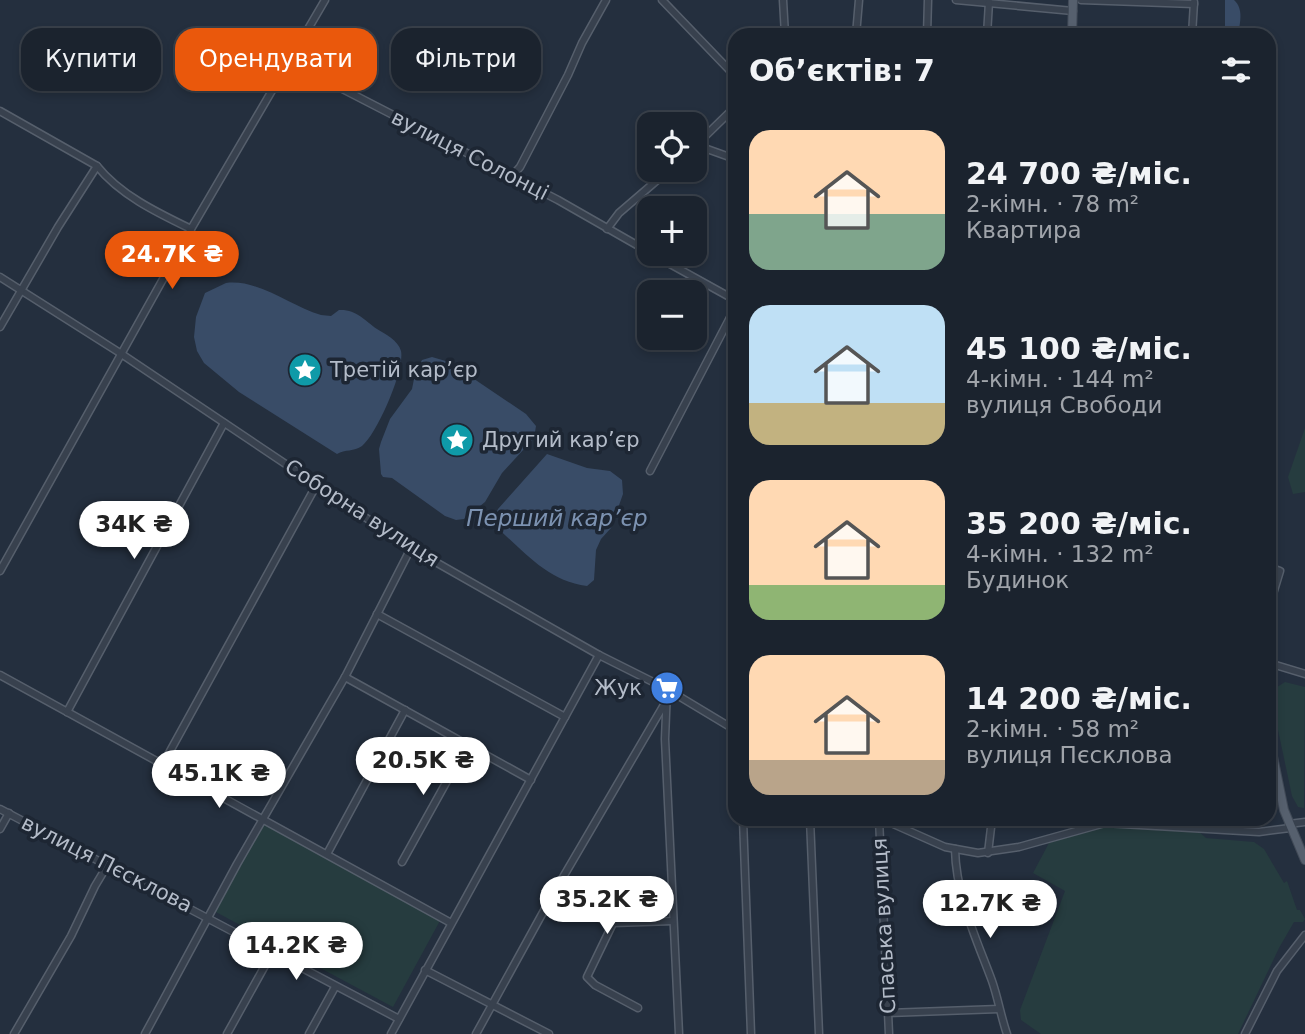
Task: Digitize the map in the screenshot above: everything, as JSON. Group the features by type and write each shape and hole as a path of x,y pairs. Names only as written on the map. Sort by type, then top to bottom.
{"main road":[{"path":"1072,28 1073,0"},
{"path":"1276,767 1290,826 1305,860"}],"street":[{"path":"308,28 325,0"},
{"path":"512,176 520,167 606,0"},
{"path":"662,0 728,69"},
{"path":"783,0 785,28"},
{"path":"857,28 859,0"},
{"path":"927,28 928,0"},
{"path":"956,0 1073,11"},
{"path":"1081,0 1194,2 1192,28"},
{"path":"987,28 989,2"},
{"path":"0,571 271,91"},
{"name":"вулиця Солонці","path":"346,91 569,206 637,245"},
{"path":"0,111 97,166 108,179 144,204 191,229"},
{"path":"707,134 728,114"},
{"path":"0,117 10,117"},
{"path":"707,150 728,157"},
{"path":"0,327 97,166"},
{"path":"607,229 616,217 655,182"},
{"name":"вулиця Солонці","path":"674,266 728,296"},
{"name":"Соборна вулиця","path":"0,277 121,353 411,548 600,656 667,689 728,726"},
{"path":"650,471 728,321"},
{"path":"67,712 225,423"},
{"path":"163,764 317,484"},
{"path":"145,1034 345,677 411,548"},
{"path":"1276,570 1280,571 1276,584"},
{"path":"377,614 565,718"},
{"path":"391,1034 600,656"},
{"path":"1276,665 1305,674"},
{"path":"0,675 451,923"},
{"path":"345,677 531,780"},
{"path":"667,689 665,703 679,1034"},
{"path":"477,1034 552,896 665,703"},
{"path":"327,854 405,710"},
{"path":"402,862 467,745"},
{"name":"вулиця Пєсклова","path":"0,809 399,1019"},
{"path":"0,829 9,813"},
{"path":"1179,826 1259,832 1305,822"},
{"path":"743,826 751,1034"},
{"path":"810,826 820,1034"},
{"name":"Спаська вулиця","path":"881,826 889,1034"},
{"path":"897,826 933,842 972,853 1019,847 1090,826"},
{"path":"988,853 991,826"},
{"path":"955,849 958,885 993,983 1007,1034"},
{"path":"14,1034 77,926 107,866"},
{"path":"615,888 617,913 587,977 595,985 638,1007"},
{"path":"552,896 613,923 673,921"},
{"path":"1245,1034 1277,971 1305,935"},
{"path":"227,1034 272,953"},
{"path":"425,970 549,1034"},
{"path":"309,1034 335,987"},
{"path":"888,1013 999,1009"}],"green space":[{"path":"1305,428 1305,492 1293,494 1288,477"},
{"path":"1285,682 1305,687 1304,808 1298,807 1292,796 1276,721 1276,688"},
{"path":"264,821 442,917 393,1007 214,911"},
{"path":"1102,826 1123,826 1197,830 1206,838 1254,842 1264,849 1284,883 1287,881 1297,910 1300,910 1305,919 1303,922 1294,922 1238,1034 1041,1034 1021,1020 1020,1010 1065,891 1033,873 1049,843"}],"water":[{"path":"1225,0 1234,0 1239,8 1239,28 1225,28"},
{"name":"Третій кар’єр","path":"226,283 262,289 321,315 331,316 339,310 350,311 397,344 401,351 399,372 375,429 362,446 337,454 239,392 204,363 197,351 194,337 196,317 205,293"},
{"name":"Другий кар’єр","path":"432,357 449,362 526,414 536,426 534,438 502,473 485,502 464,519 456,520 445,516 392,478 383,477 381,474 379,449 390,419 412,389 422,360"},
{"name":"Перший кар’єр","path":"547,454 587,468 610,471 622,480 623,494 611,528 596,550 594,580 587,586 560,578 548,571 496,527 494,518 498,509"}],"place":[{"name":"Третій кар’єр","path":"305,370"},
{"name":"Другий кар’єр","path":"457,440"},
{"name":"Жук","path":"667,688"}]}
